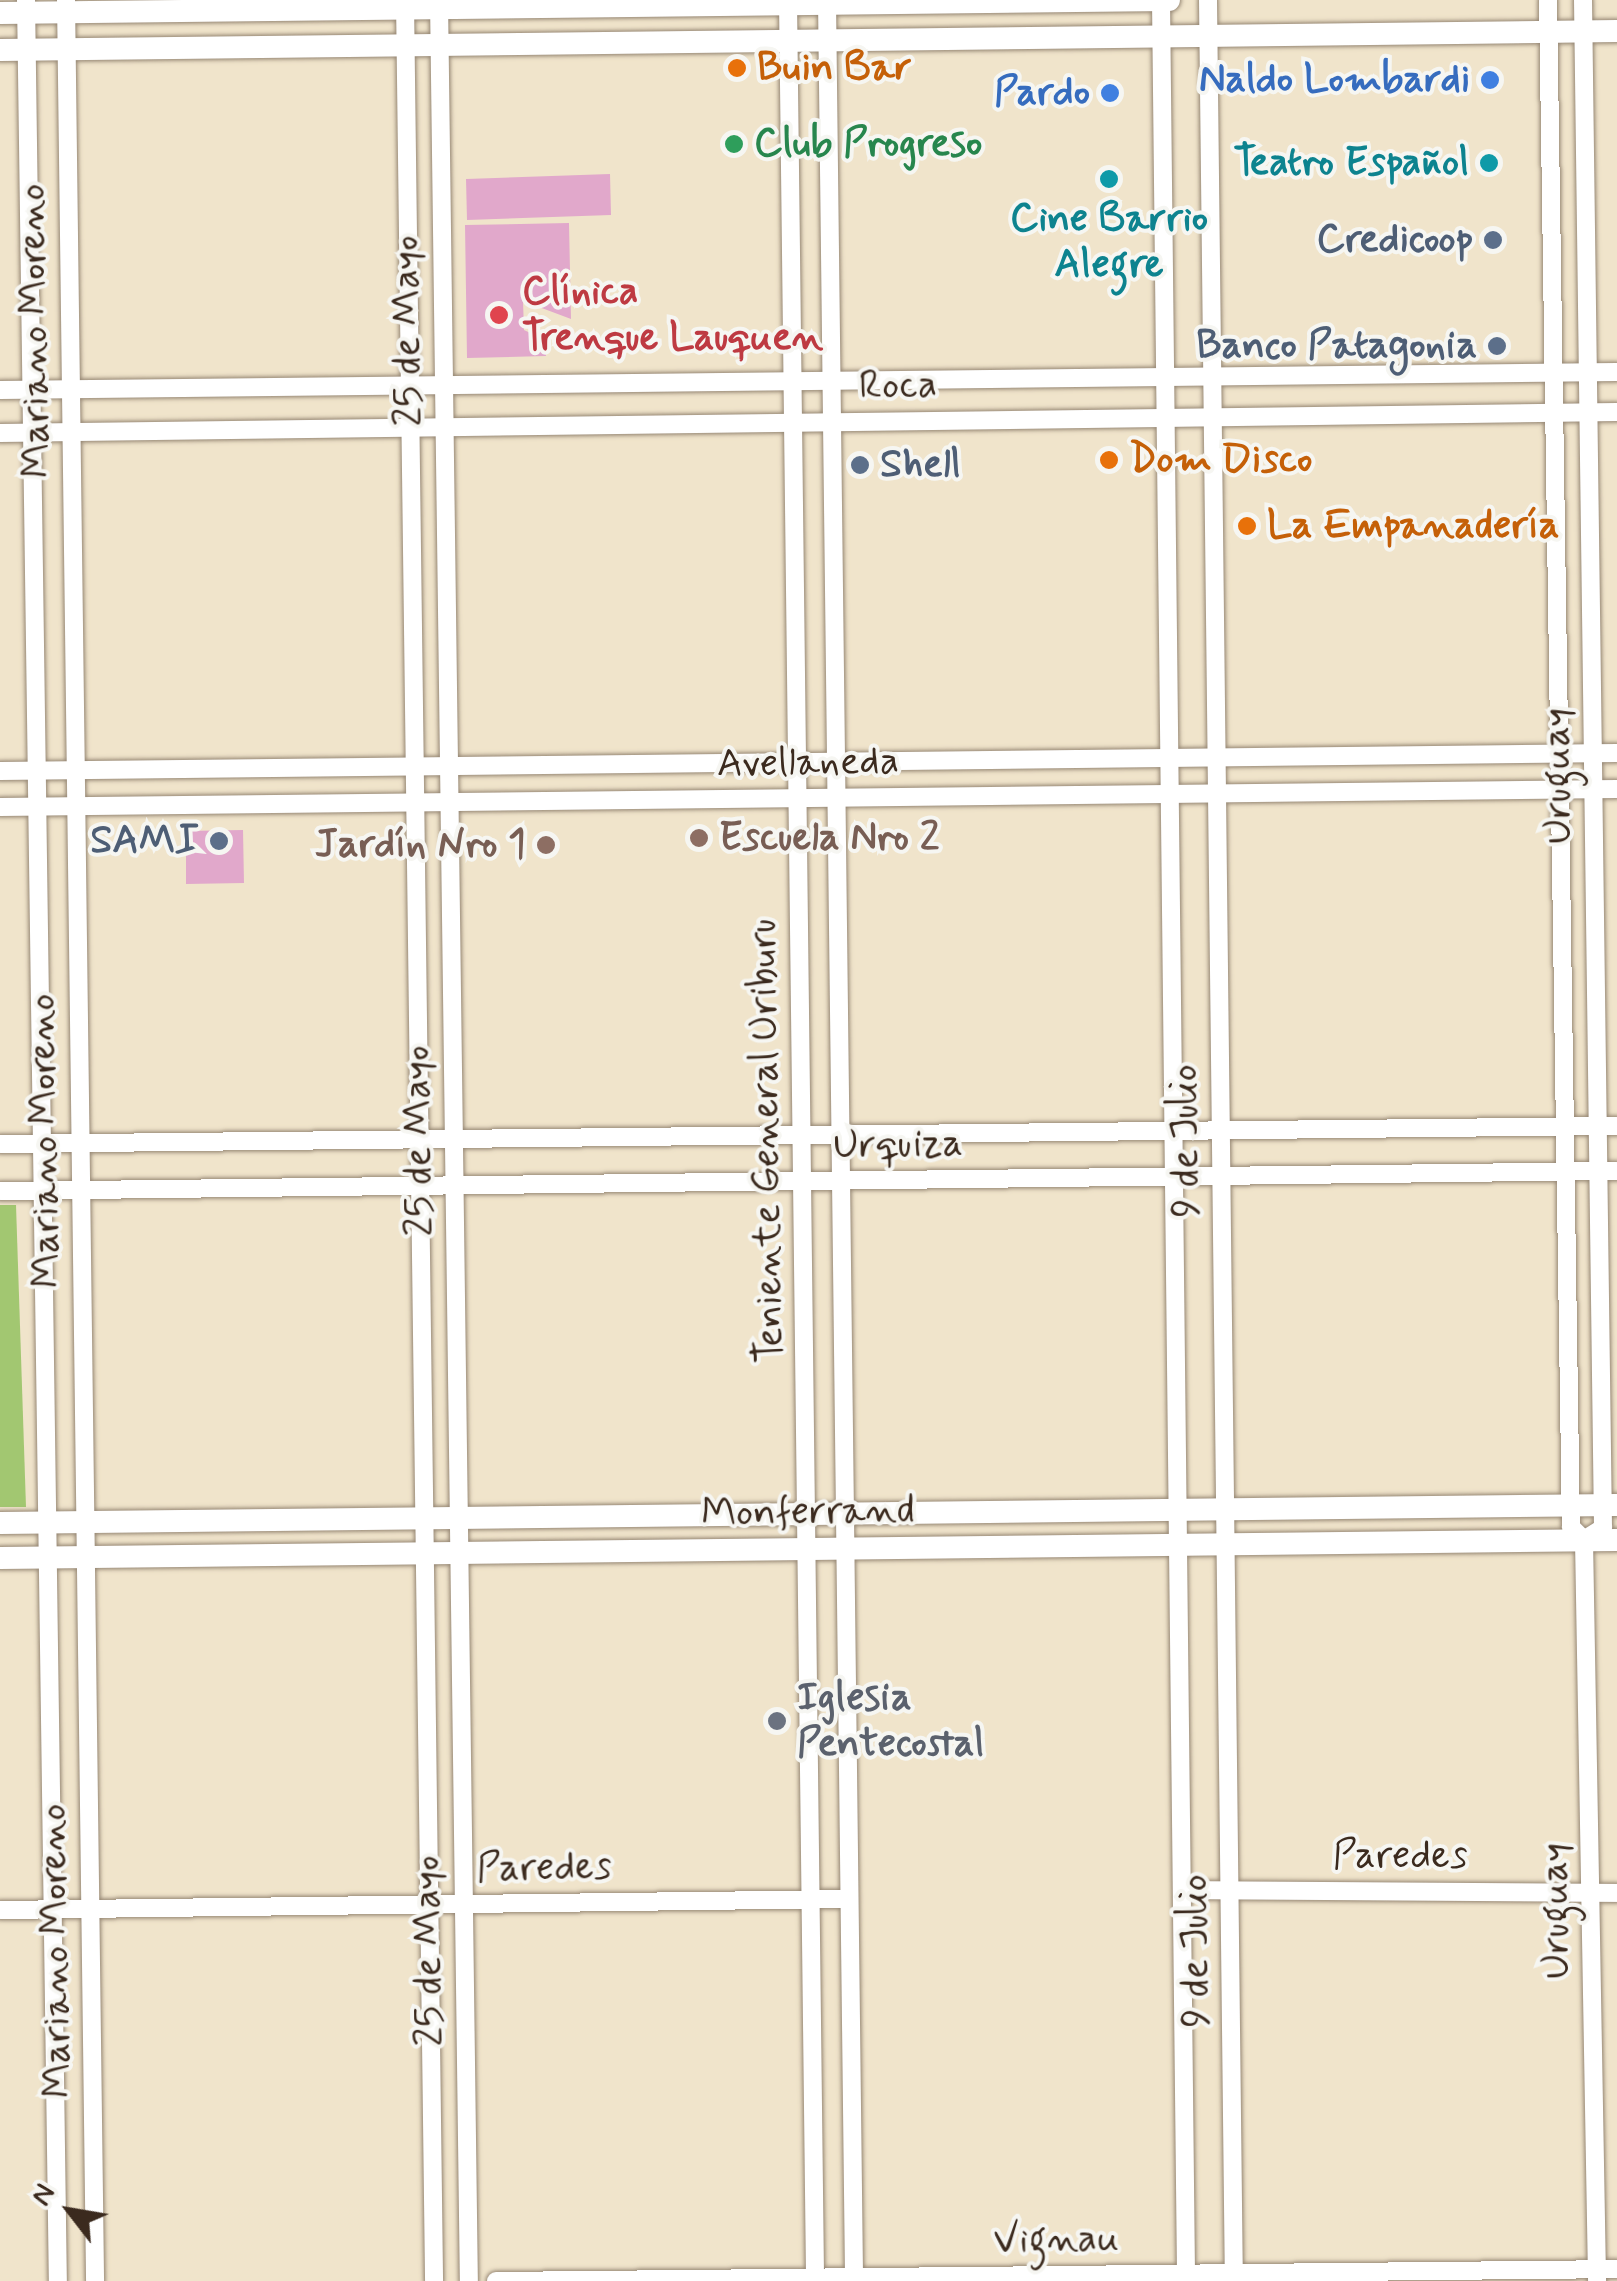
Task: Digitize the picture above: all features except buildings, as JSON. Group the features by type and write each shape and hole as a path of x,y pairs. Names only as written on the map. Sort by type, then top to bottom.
{"street":[{"name":"9 de Julio","path":"1161,0 1186,2277"},
{"path":"0,13 27,6 1170,0"},
{"name":"9 de Julio","path":"1208,0 1234,2277"},
{"name":"Uruguay","path":"1548,0 1571,1527 1584,1540 1597,2275"},
{"name":"Uruguay","path":"1584,0 1593,753 1608,1127 1610,1505"},
{"name":"Teniente General Uriburu","path":"788,2 815,2279"},
{"name":"Teniente General Uriburu","path":"827,2 854,2279"},
{"name":"25 de Mayo","path":"405,4 434,2281"},
{"name":"25 de Mayo","path":"439,4 469,2281"},
{"name":"Mariano Moreno","path":"27,6 58,2281"},
{"name":"Mariano Moreno","path":"66,6 95,2281"},
{"path":"0,50 1617,30"},
{"name":"Roca","path":"0,390 1617,372"},
{"name":"Roca","path":"0,432 1617,412"},
{"name":"Avellaneda","path":"0,770 1617,753"},
{"name":"Avellaneda","path":"0,807 1617,789"},
{"name":"Urquiza","path":"0,1144 1608,1127"},
{"name":"Urquiza","path":"0,1191 1608,1171"},
{"path":"1584,1540 1603,1528 1610,1505"},
{"name":"Monferrand","path":"0,1523 1610,1505"},
{"name":"Monferrand","path":"0,1558 1617,1540"},
{"name":"Paredes","path":"1182,1890 1617,1893"},
{"name":"Paredes","path":"0,1910 849,1899"},
{"name":"Vignau","path":"496,2281 1597,2275 1617,2269"}],"green space":[{"path":"0,1205 16,1205 26,1507 0,1507"}],"place":[{"name":"Buin Bar","path":"737,68"},
{"name":"Naldo Lombardi","path":"1490,80"},
{"name":"Pardo","path":"1110,93"},
{"name":"Club Progreso","path":"734,144"},
{"name":"Teatro Español","path":"1489,163"},
{"name":"Cine Barrio Alegre","path":"1109,179"},
{"name":"Credicoop","path":"1493,240"},
{"name":"Clínica Trenque Lauquen","path":"499,315"},
{"name":"Banco Patagonia","path":"1497,346"},
{"name":"Dom Disco","path":"1109,460"},
{"name":"Shell","path":"860,465"},
{"name":"La Empanadería","path":"1247,526"},
{"name":"Escuela Nro 2","path":"699,838"},
{"name":"SAMI","path":"219,841"},
{"name":"Jardín Nro 1","path":"546,845"},
{"name":"Iglesia Pentecostal","path":"777,1721"}]}
